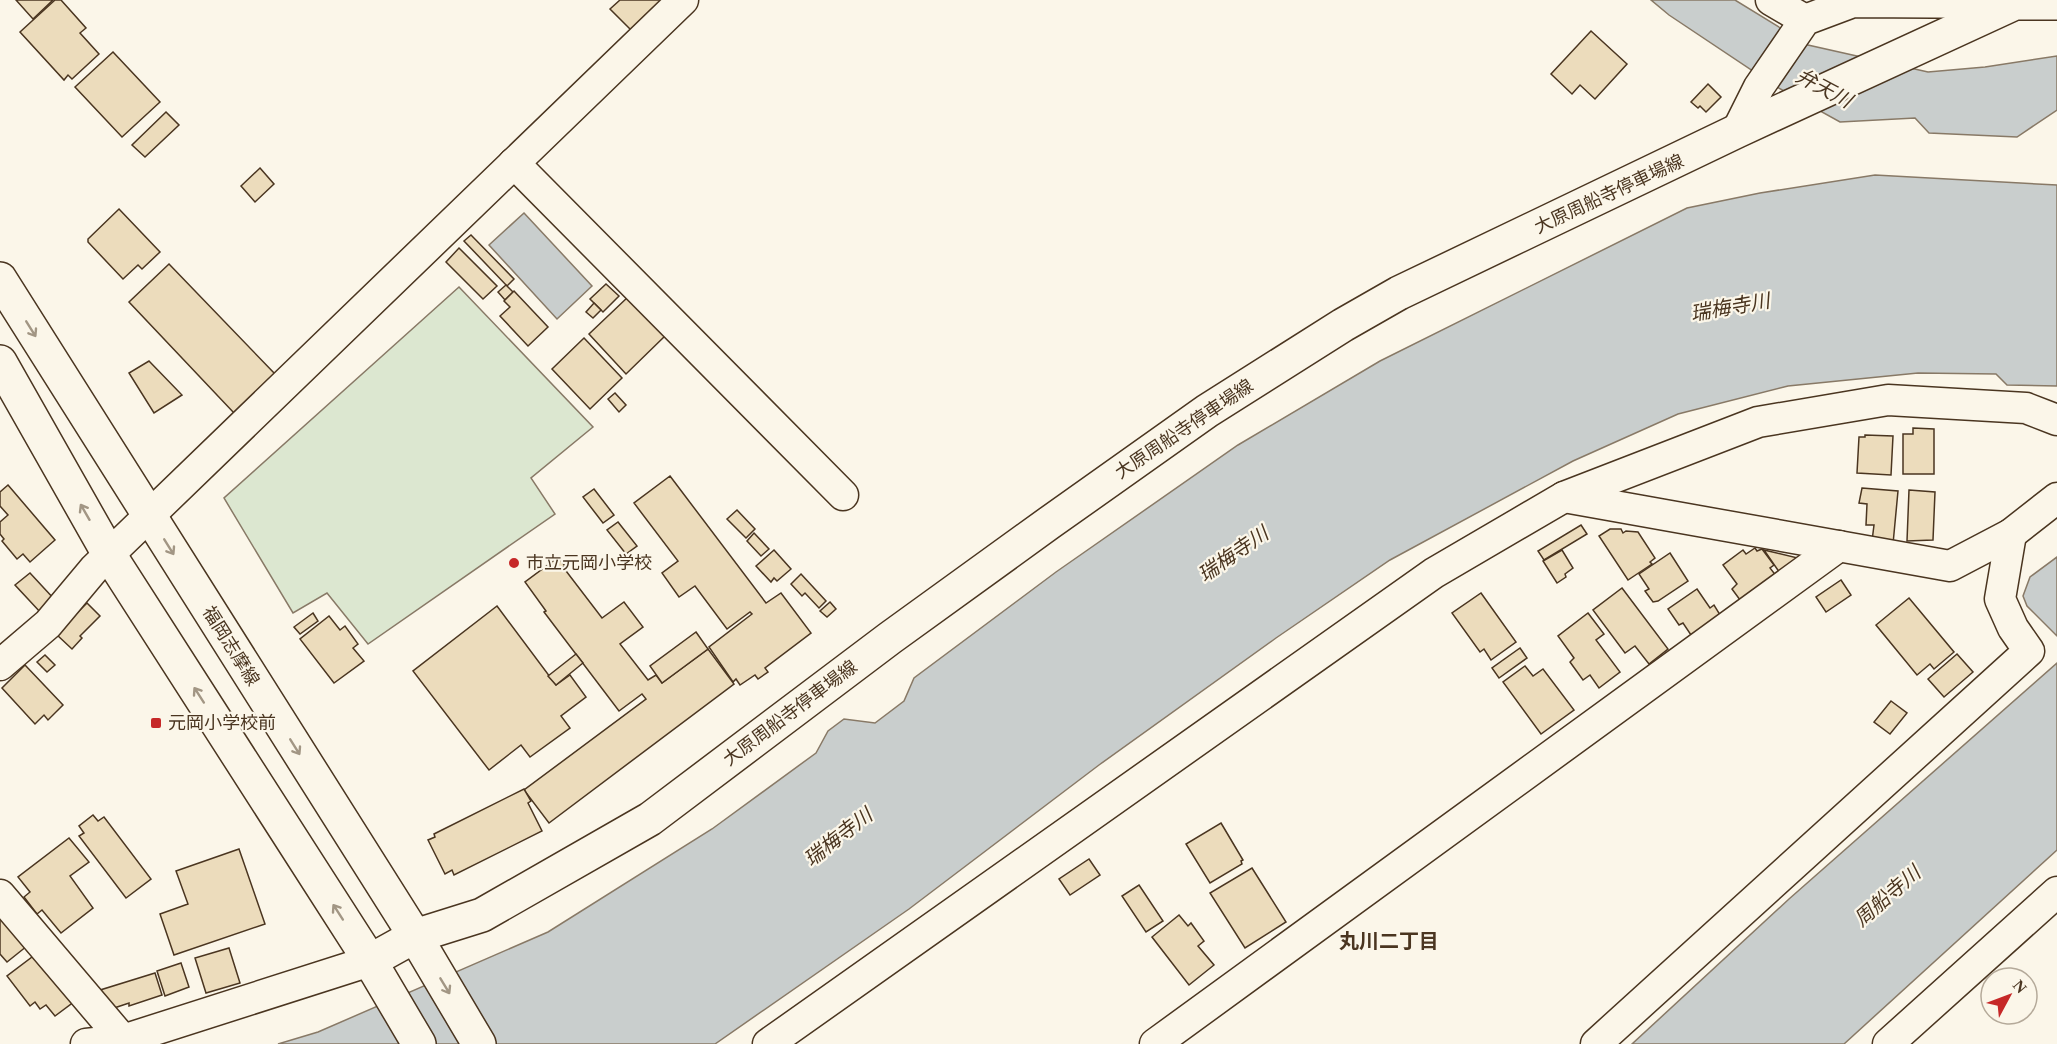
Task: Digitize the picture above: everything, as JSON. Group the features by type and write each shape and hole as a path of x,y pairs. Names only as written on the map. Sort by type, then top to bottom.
{"main road":[{"name":"大原周船寺停車場線","path":"370,961 415,936 482,915 650,819 890,638 1207,411 1343,325 1399,293 2015,1 2057,3"},
{"name":"福岡志摩線","path":"0,279 415,936 479,1044"},
{"path":"0,362 110,556 370,961 419,1044"}],"street":[{"path":"0,665 48,624 94,569 683,0"},
{"path":"1770,0 1805,20"},
{"path":"1737,131 1759,87 1805,20 1852,2 2015,1"},
{"path":"514,163 843,495"},
{"path":"768,1044 1434,573 1564,497 1758,422 1888,400 2026,408 2057,420"},
{"path":"1564,497 1950,566 2011,534 2057,498"},
{"path":"1596,1044 2029,651 2013,628 2000,599 2011,534"},
{"path":"1155,1044 1839,546"},
{"path":"1908,1038 2057,892"},
{"path":"0,895 123,1040"},
{"path":"86,1044 123,1040 370,961"}],"green space":[{"path":"459,287 593,427 531,478 555,514 368,644 327,593 293,613 224,498"}],"water":[{"name":"弁天川","path":"1651,0 1735,0 1808,45 1928,72 1985,67 2057,56 2057,110 2017,137 1929,133 1915,118 1840,122 1777,87 1669,15"},
{"name":"瑞梅寺川","path":"1875,175 2057,185 2057,386 2007,385 1996,374 1918,373 1788,386 1678,414 1573,461 1390,560 1276,638 1099,765 909,909 715,1044 278,1044 318,1032 548,932 712,829 816,753 828,731 844,719 875,723 904,701 914,678 1056,572 1238,445 1380,361 1687,208 1760,193"},
{"path":"524,213 592,286 557,319 489,245"},
{"path":"2057,557 2057,636 2027,606 2023,596 2030,577"},
{"name":"周船寺川","path":"2057,663 2057,850 1844,1044 1632,1044 1789,899"}],"building":[{"path":"16,0 53,0 33,19"},
{"path":"55,0 61,0 86,28 80,33 99,54 72,79 68,75 64,80 20,32"},
{"path":"620,0 664,0 632,31 610,9"},
{"path":"1591,31 1627,64 1595,99 1580,85 1572,94 1551,74"},
{"path":"113,52 160,102 122,137 75,87"},
{"path":"1708,84 1721,97 1706,112 1691,102"},
{"path":"166,112 179,125 145,157 132,145"},
{"path":"260,168 274,184 255,202 241,186"},
{"path":"119,209 160,252 142,269 138,265 123,279 88,242 88,239"},
{"path":"471,235 514,279 507,286 464,241"},
{"path":"459,248 497,286 483,299 446,262"},
{"path":"169,264 275,374 234,413 129,302"},
{"path":"606,284 619,296 603,312 590,299"},
{"path":"506,285 513,292 505,300 498,292"},
{"path":"514,291 548,327 528,346 500,316 510,307 504,301"},
{"path":"629,296 666,335 626,374 589,334"},
{"path":"594,303 601,310 593,318 586,312"},
{"path":"584,338 622,378 590,409 552,369"},
{"path":"149,361 182,395 154,413 129,373"},
{"path":"615,393 626,405 619,412 608,399"},
{"path":"1913,428 1934,429 1934,474 1903,474 1903,434 1913,434"},
{"path":"1865,435 1893,436 1891,475 1857,473 1859,437 1865,437"},
{"path":"670,476 766,603 781,593 811,633 765,668 768,672 758,679 755,675 740,685 736,679 733,682 709,647 752,614 750,612 727,629 695,586 679,597 662,573 678,561 634,503"},
{"path":"8,485 55,540 30,562 23,554 17,559 2,541 4,539 0,534 0,522 8,515 0,506 0,492"},
{"path":"1862,488 1898,491 1893,544 1872,541 1874,525 1866,525 1867,504 1859,503"},
{"path":"594,489 614,515 603,523 583,497"},
{"path":"1909,490 1935,492 1933,540 1907,541"},
{"path":"737,510 755,529 746,538 727,519"},
{"path":"618,522 637,546 626,554 607,530"},
{"path":"1581,525 1587,534 1544,560 1538,551"},
{"path":"1610,529 1621,529 1623,533 1638,532 1655,558 1650,562 1652,564 1628,580 1599,536"},
{"path":"754,533 769,549 761,556 747,541"},
{"path":"1755,548 1757,551 1762,549 1774,565 1770,568 1777,577 1743,604 1732,589 1737,584 1723,565 1743,550 1746,554"},
{"path":"774,550 791,569 777,581 774,578 771,582 756,566"},
{"path":"1562,550 1573,568 1557,583 1543,561"},
{"path":"1764,550 1806,560 1782,576"},
{"path":"1670,553 1688,581 1653,602 1645,591 1649,589 1639,574"},
{"path":"556,559 557,561 560,559 565,566 563,567 602,618 624,602 643,627 620,644 648,680 656,675 662,683 708,649 734,684 549,823 524,790 646,699 642,694 619,711 544,612 546,611 525,582"},
{"path":"30,573 55,600 41,613 15,585"},
{"path":"801,574 826,601 819,608 805,593 802,596 791,584"},
{"path":"1841,580 1851,595 1826,612 1816,597"},
{"path":"1622,588 1668,649 1649,664 1635,646 1625,653 1593,610"},
{"path":"1697,589 1710,608 1714,605 1722,618 1693,638 1683,623 1679,625 1668,609"},
{"path":"1481,593 1516,642 1491,660 1484,649 1480,652 1452,613"},
{"path":"1909,598 1954,652 1934,669 1930,664 1917,675 1876,625"},
{"path":"830,602 836,609 827,617 820,611"},
{"path":"87,603 100,616 80,636 82,638 72,649 56,634"},
{"path":"497,606 556,685 570,675 586,697 561,716 570,728 530,757 521,745 489,770 413,671"},
{"path":"313,613 318,621 300,634 294,627"},
{"path":"1588,613 1604,634 1596,640 1620,672 1599,688 1590,675 1583,680 1570,662 1574,658 1558,636"},
{"path":"329,616 340,630 345,626 358,644 353,648 364,661 334,683 300,639"},
{"path":"696,632 708,649 662,683 650,666"},
{"path":"1520,648 1527,658 1499,678 1492,668"},
{"path":"576,654 583,663 556,685 548,676"},
{"path":"1957,654 1973,672 1944,697 1928,679"},
{"path":"45,655 55,665 47,672 37,662"},
{"path":"25,665 63,705 48,720 44,715 35,724 2,688"},
{"path":"1525,666 1533,676 1543,669 1574,710 1541,734 1503,682"},
{"path":"1891,701 1907,713 1890,734 1874,722"},
{"path":"524,789 531,801 528,803 542,831 454,875 452,870 445,874 428,840 435,837 434,834"},
{"path":"93,815 98,821 104,817 151,879 126,898 79,836 84,833 79,826"},
{"path":"1221,823 1243,860 1242,864 1210,883 1186,844"},
{"path":"69,838 89,862 70,876 93,908 61,933 42,910 37,914 24,897 30,892 18,877"},
{"path":"239,849 265,924 174,955 160,914 188,904 176,871"},
{"path":"1089,859 1100,875 1070,895 1059,879"},
{"path":"1252,868 1286,922 1245,948 1210,893"},
{"path":"1139,885 1163,921 1146,932 1122,896"},
{"path":"0,901 32,942 7,962 0,954"},
{"path":"1179,915 1188,926 1191,923 1204,941 1198,946 1214,965 1189,985 1152,937"},
{"path":"229,948 240,983 206,993 195,958"},
{"path":"40,951 79,998 55,1016 46,1005 40,1009 35,1002 30,1006 7,976"},
{"path":"181,963 189,987 165,996 157,971"},
{"path":"155,973 162,995 129,1006 129,1003 111,1009 97,991"}],"place":[{"name":"市立元岡小学校","path":"514,563"},
{"name":"元岡小学校前","path":"156,723"}],"district":[{"name":"丸川二丁目","path":"1389,941"}]}
